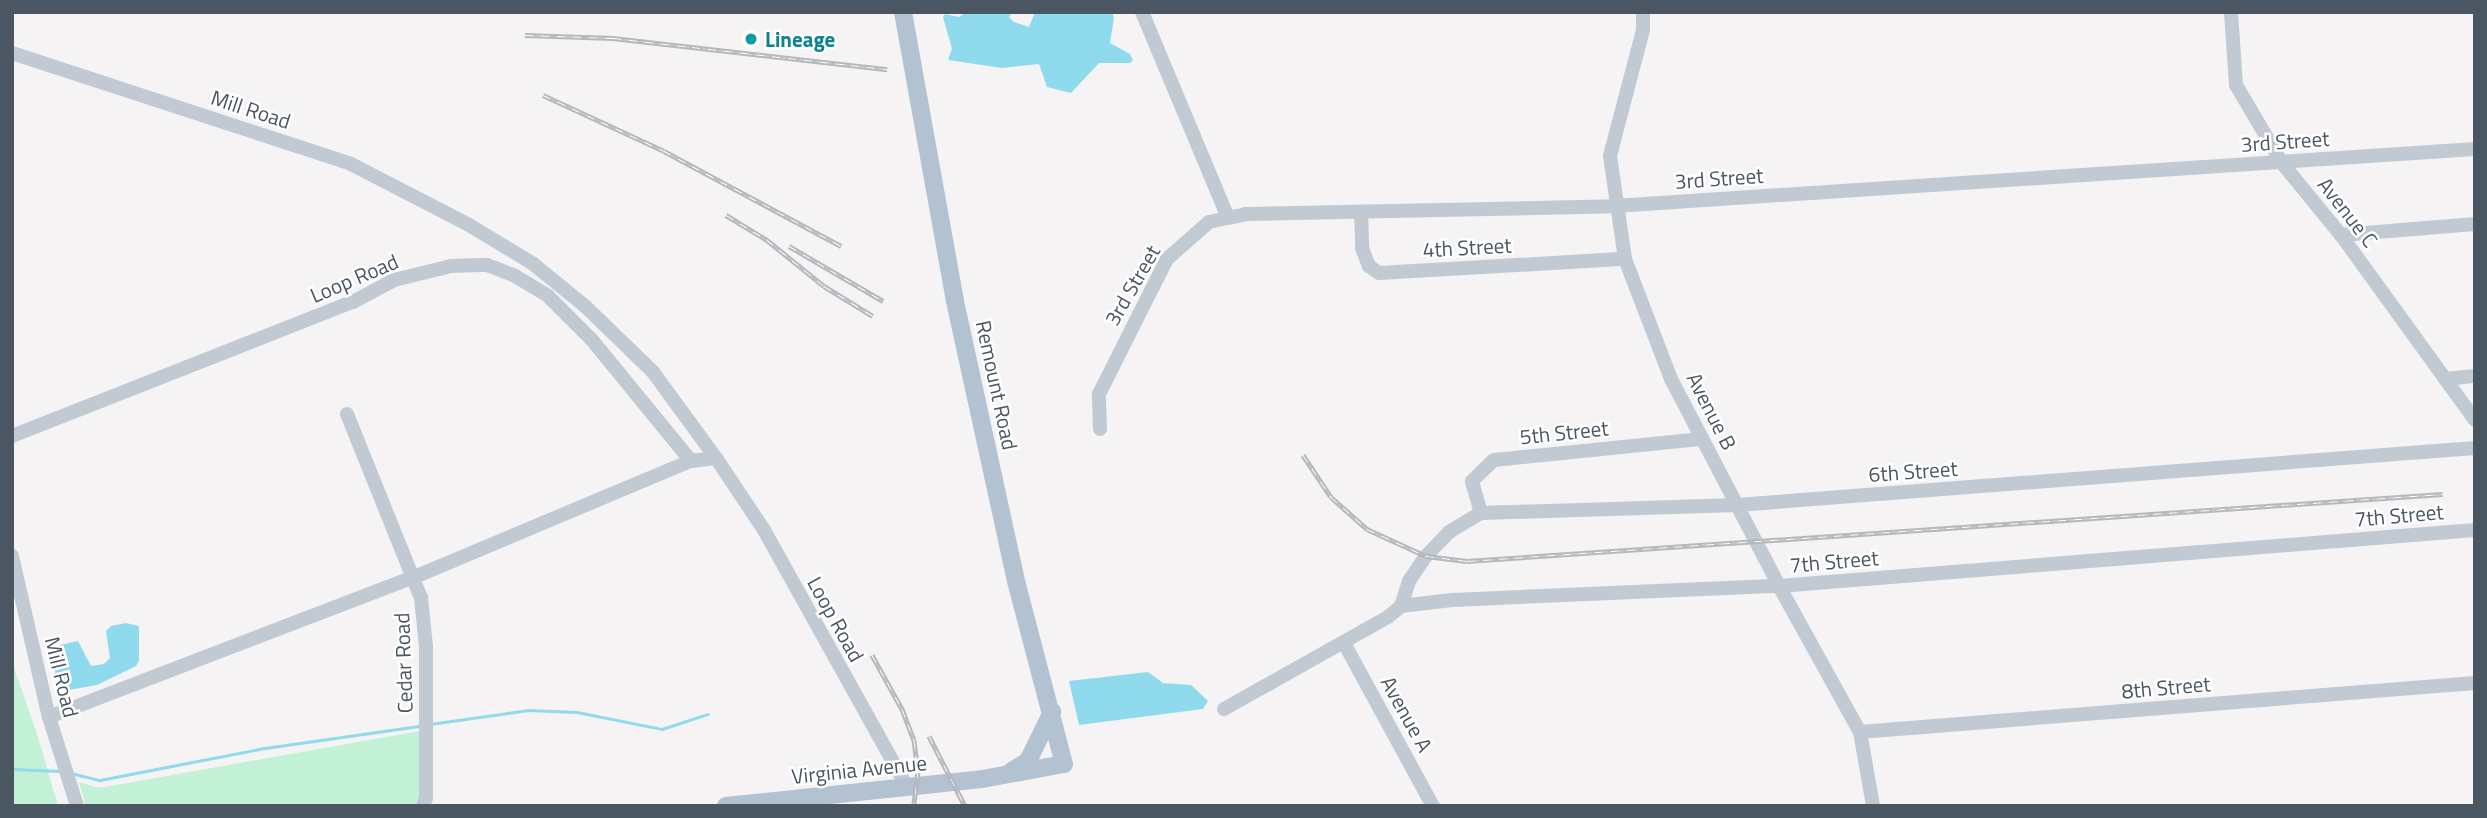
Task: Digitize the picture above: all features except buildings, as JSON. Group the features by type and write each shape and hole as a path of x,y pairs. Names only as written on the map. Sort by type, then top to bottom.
{"main road":[{"name":"Remount Road","path":"902,12 955,301 1016,581 1065,769"},
{"path":"1003,775 1028,761 1052,712"},
{"name":"Virginia Avenue","path":"726,806 1065,769"}],"street":[{"path":"1142,12 1228,218"},
{"name":"Avenue B","path":"1643,12 1643,30 1610,156 1615,206 1626,259 1671,379 1779,586 1860,732 1873,806"},
{"name":"Avenue C","path":"2231,12 2236,85 2283,163 2342,235 2475,420"},
{"name":"Mill Road","path":"12,52 351,164 468,225 532,263 585,306 653,372 716,458"},
{"name":"3rd Street","path":"1100,429 1099,394 1167,259 1209,222 1246,214 1615,206 2475,149"},
{"name":"4th Street","path":"1361,212 1362,248 1369,266 1379,273 1626,259"},
{"path":"2342,235 2475,224"},
{"name":"Loop Road","path":"12,436 353,302 394,280 452,266 487,265 515,276 548,296 616,367 691,461"},
{"path":"2445,379 2475,376"},
{"name":"Cedar Road","path":"347,414 421,598 426,646 427,803"},
{"name":"5th Street","path":"1481,513 1472,481 1494,460 1702,439"},
{"name":"6th Street","path":"1401,606 1409,582 1426,556 1449,532 1481,513 1737,505 2475,448"},
{"path":"49,717 412,578 691,461 716,458"},
{"name":"Loop Road","path":"716,458 764,530 907,788"},
{"name":"7th Street","path":"1224,709 1344,643 1388,617 1401,606 1452,600 1779,586 2475,530"},
{"name":"Mill Road","path":"12,556 49,717 77,806"},
{"name":"Avenue A","path":"1344,643 1433,806"},
{"name":"8th Street","path":"1860,732 2475,683"}],"green space":[{"path":"12,662 37,734 58,806 12,806"},
{"path":"420,731 422,797 418,806 86,806 79,782 99,788"}],"water":[{"path":"967,12 1012,12 1009,17 1014,22 1029,27 1035,12 1112,12 1114,18 1110,43 1130,54 1133,60 1130,63 1099,63 1071,93 1047,87 1039,64 1002,68 948,60 952,49 943,17 945,14 959,17"},
{"path":"126,623 139,626 139,661 136,666 97,685 69,690 62,686 55,672 53,653 60,645 78,641 91,666 104,664 110,658 106,631 111,626"},
{"path":"1148,672 1163,683 1191,685 1208,701 1203,709 1079,725 1069,681"}],"waterway":[{"path":"430,724 528,710 577,712 662,729 708,714"},
{"path":"71,773 100,780 265,748 420,726"},
{"path":"12,769 61,771"}],"railway":[{"path":"525,35 613,38 887,69"},
{"path":"543,95 664,151 841,246"},
{"path":"726,215 767,240 824,286 873,316"},
{"path":"789,246 883,301"},
{"path":"1303,455 1331,497 1367,529 1426,556 1467,561 2443,494"},
{"path":"872,655 902,709 914,740 918,771 914,806"},
{"path":"929,736 965,806"}],"place":[{"name":"Lineage","path":"751,39"}]}
